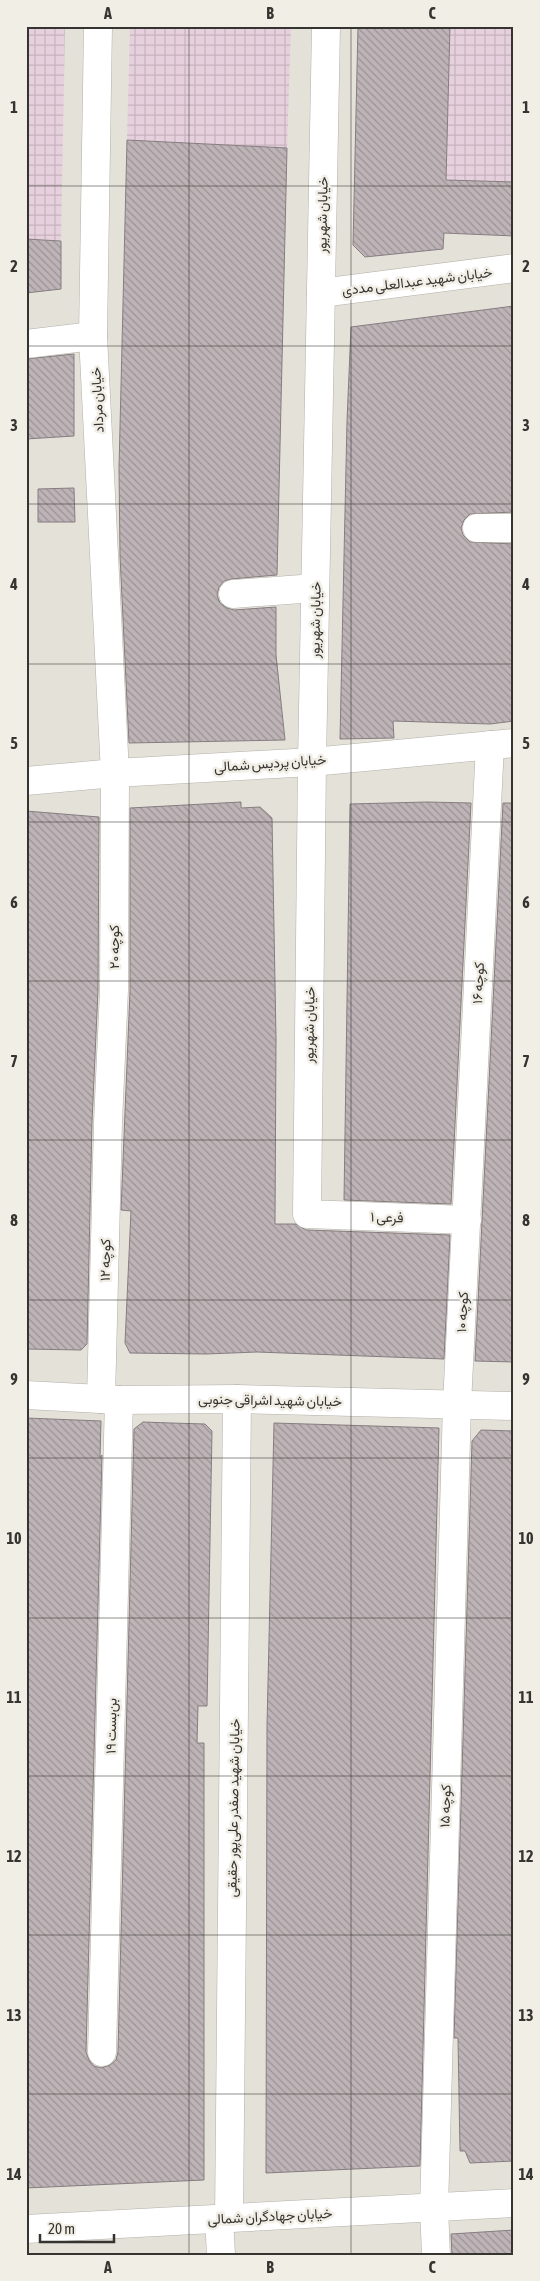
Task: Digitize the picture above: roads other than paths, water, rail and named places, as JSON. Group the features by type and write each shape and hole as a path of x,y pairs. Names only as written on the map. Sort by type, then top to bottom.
{"street":[{"name":"خیابان مرداد","path":"98,26 93,336 115,773"},
{"name":"خیابان شهریور","path":"307,1214 312,762 326,26"},
{"name":"خیابان شهید عبدالعلی مددی","path":"321,294 514,268"},
{"path":"26,344 93,336"},
{"path":"477,528 514,528"},
{"path":"233,594 315,588"},
{"name":"خیابان پردیس شمالی","path":"26,780 312,762 502,744"},
{"name":"کوچه ۱۶","path":"467,1220 502,744"},
{"name":"کوچه ۲۰","path":"108,1122 114,990 115,773"},
{"name":"کوچه ۱۲","path":"108,1122 110,1399"},
{"name":"فرعی ۱","path":"307,1214 467,1220"},
{"name":"کوچه ۱۰","path":"457,1404 467,1220"},
{"name":"خیابان شهید اشراقی جنوبی","path":"26,1395 110,1399 237,1398 514,1406"},
{"name":"خیابان شهید صفدر علی‌پور حقیقی","path":"224,2219 237,1398"},
{"name":"بن‌بست ۱۹","path":"102,2052 110,1399"},
{"name":"کوچه ۱۵","path":"436,2255 434,2208 457,1404"},
{"name":"خیابان جهادگران شمالی","path":"26,2229 514,2203"},
{"path":"221,2255 224,2219"}]}
